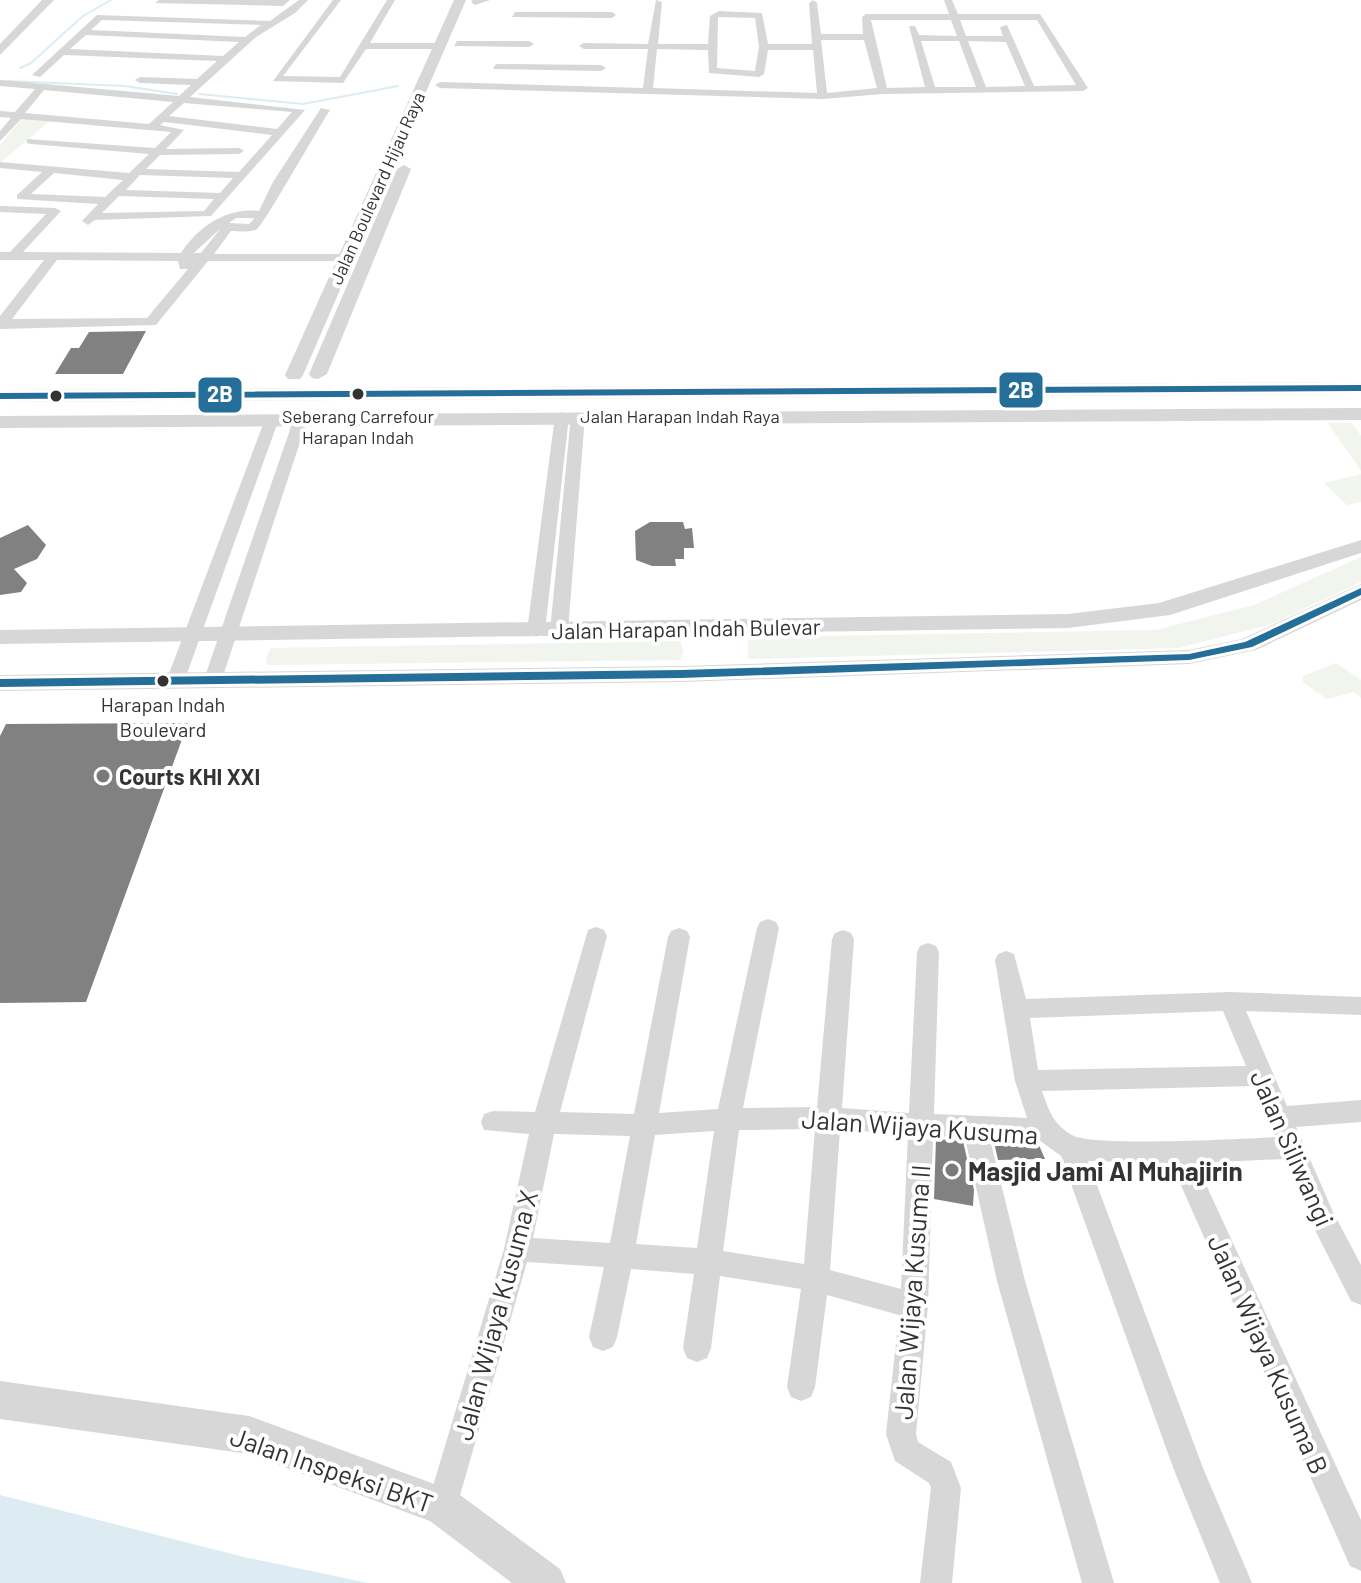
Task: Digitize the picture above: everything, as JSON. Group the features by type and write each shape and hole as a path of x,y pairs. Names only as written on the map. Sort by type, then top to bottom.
{"street":[{"path":"0,51 48,0"},
{"path":"139,10 152,10 160,2 283,3 286,0"},
{"path":"0,138 20,115 40,80 82,32 103,16 268,23 288,17 304,0"},
{"path":"268,89 337,0"},
{"path":"276,79 341,84 391,0"},
{"path":"646,0 670,1"},
{"path":"948,0 982,90"},
{"path":"647,93 658,2"},
{"path":"801,2 818,2 814,42 822,96"},
{"name":"Jalan Boulevard Hijau Raya","path":"294,375 404,125 468,8"},
{"path":"515,15 612,15"},
{"path":"521,66 534,15"},
{"path":"579,67 590,15"},
{"path":"759,15 764,47 759,74 713,73 714,16 759,15"},
{"path":"909,16 931,90"},
{"path":"440,85 822,96 883,91 1083,88 1041,18 866,17 868,37 883,91"},
{"path":"999,17 1031,89"},
{"path":"151,128 224,59 268,23"},
{"path":"82,32 247,40"},
{"path":"764,47 868,37"},
{"path":"914,38 1008,39"},
{"path":"367,44 528,45"},
{"name":"Jalan Boulevard Hijau Raya","path":"404,125 425,120 440,85 448,45"},
{"path":"584,46 712,47"},
{"path":"64,52 224,59"},
{"path":"496,67 601,68"},
{"path":"0,73 40,80 190,90"},
{"path":"0,83 69,77"},
{"path":"92,217 204,215 245,175 299,108 133,80"},
{"path":"193,263 207,231 225,226 252,227 261,219 279,182 325,110"},
{"path":"0,114 179,130"},
{"path":"21,149 58,118"},
{"path":"162,118 280,133"},
{"path":"82,226 190,122"},
{"path":"31,141 159,152 239,151"},
{"path":"168,142 261,153"},
{"path":"0,165 10,157"},
{"name":"Jalan Boulevard Hijau Raya","path":"318,374 409,158"},
{"path":"0,165 135,174 245,175"},
{"path":"51,170 21,197 222,196"},
{"path":"1,324 148,323 225,226 227,217 241,213 279,182"},
{"path":"0,209 55,211 7,256"},
{"path":"241,213 261,219"},
{"path":"7,256 43,260"},
{"path":"0,305 43,260"},
{"path":"1,324 43,260"},
{"path":"0,262 343,265 362,271"},
{"path":"272,394 276,386 294,375 318,374 326,378 326,393"},
{"name":"Jalan Harapan Indah Raya","path":"0,396 1361,388"},
{"name":"Jalan Harapan Indah Raya","path":"0,422 570,416 1361,414"},
{"path":"548,631 570,416"},
{"path":"213,679 301,418"},
{"path":"176,679 272,419"},
{"name":"Jalan Harapan Indah Bulevar","path":"0,637 1025,623 1126,616 1192,602 1361,546"},
{"name":"Jalan Harapan Indah Bulevar","path":"0,683 681,674 1189,657 1248,645 1361,591"},
{"path":"753,627 737,640 735,648 741,661 758,671"},
{"path":"681,674 690,665 694,651 692,638 682,628"},
{"path":"254,678 266,633"},
{"path":"137,680 158,652 153,635"},
{"path":"697,1348 728,1119 768,928"},
{"name":"Jalan Wijaya Kusuma X","path":"442,1506 517,1249 544,1124 596,936"},
{"path":"603,1337 621,1256 642,1125 679,937"},
{"path":"801,1387 816,1279 843,939"},
{"name":"Jalan Wijaya Kusuma II","path":"928,952 914,1306 901,1434 905,1451 940,1473 946,1488 936,1583"},
{"path":"1006,960 1017,1009 1027,1081 1043,1129"},
{"path":"1017,1009 1230,1001 1361,1006"},
{"name":"Jalan Siliwangi","path":"1230,1001 1292,1148 1361,1292"},
{"path":"1027,1081 1262,1076"},
{"path":"1279,1117 1361,1111"},
{"name":"Jalan Wijaya Kusuma","path":"493,1122 642,1125 728,1119 828,1118 975,1128 1043,1129 1071,1149"},
{"path":"975,1128 1011,1281 1098,1583"},
{"path":"1236,1583 1189,1470 1071,1149 1179,1152 1292,1148"},
{"name":"Jalan Wijaya Kusuma B","path":"1179,1152 1361,1555"},
{"path":"517,1249 710,1262 816,1279 914,1306"},
{"name":"Jalan Inspeksi BKT","path":"0,1400 249,1435 442,1506 546,1583"}],"shaded area":[{"path":"23,117 52,119 0,163 0,145"},
{"path":"1328,423 1352,423 1361,436 1361,471"},
{"path":"1361,474 1361,502 1347,505 1324,483"},
{"path":"1361,557 1361,582 1272,624 1178,648 748,659 748,641 757,637 1156,630 1254,605"},
{"path":"680,641 684,651 680,660 267,665 266,657 271,648"},
{"path":"1336,663 1361,680 1361,698 1354,692 1327,699 1303,682 1303,676"},
{"path":"0,1495 244,1557 368,1583 0,1583"}],"building":[{"path":"146,331 123,374 55,374 71,348 79,348 89,332"},
{"path":"650,522 683,522 685,529 692,528 694,548 684,548 684,559 675,559 676,566 652,566 636,560 635,531"},
{"path":"28,525 46,545 37,559 14,569 27,583 21,592 0,595 0,538"},
{"path":"188,723 86,1002 0,1003 0,736 6,724"},
{"name":"Masjid Jami Al Muhajirin","path":"936,1139 963,1141 974,1190 973,1206 934,1199"},
{"path":"994,1142 1038,1143 1045,1159 998,1160"}],"waterway":[{"path":"20,68 31,63 83,16 111,0"},
{"path":"7,81 125,86 177,94"},
{"path":"199,94 303,104 398,86"}],"transit line":[{"name":"2B","path":"0,396 1361,388"},
{"name":"2B","path":"0,683 681,674 1189,657 1248,645 1361,591"}],"place":[{"name":"Seberang Carrefour Harapan Indah","path":"358,394"},
{"name":"Harapan Indah Boulevard","path":"163,681"},
{"name":"Courts KHI XXI","path":"103,776"},
{"name":"Masjid Jami Al Muhajirin","path":"952,1170"}]}
